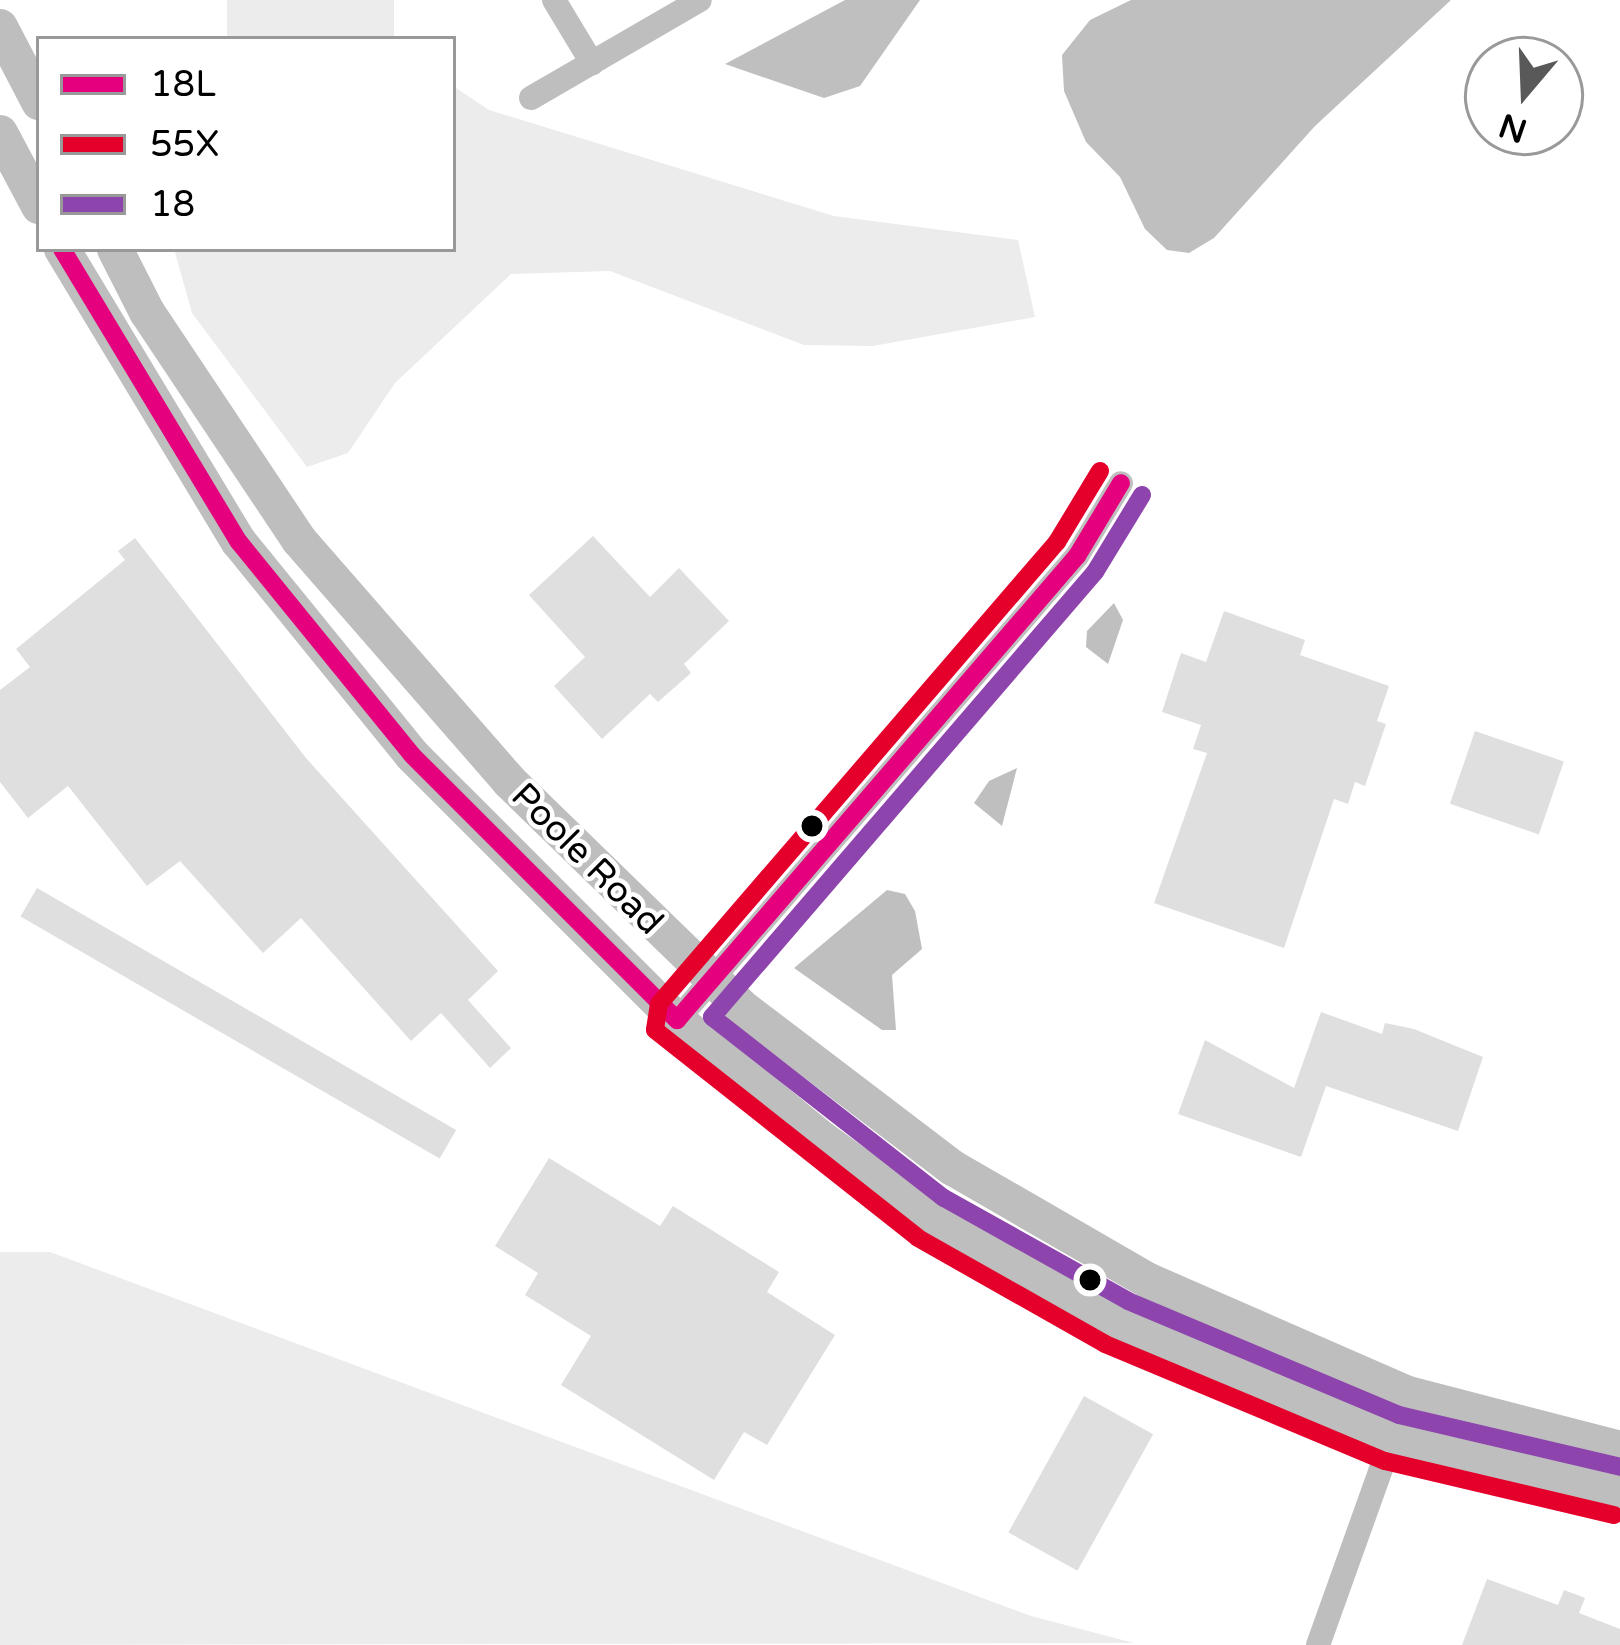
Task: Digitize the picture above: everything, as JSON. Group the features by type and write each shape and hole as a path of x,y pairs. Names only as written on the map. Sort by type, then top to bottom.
{"main road":[{"path":"0,27 36,96"},
{"path":"0,133 36,200"},
{"name":"Poole Road","path":"64,252 112,343 238,542 412,755 677,1020 931,1219 1117,1323 1392,1438 1620,1492"},
{"name":"Poole Road","path":"117,252 147,312 299,541 508,781 711,982 953,1168 1149,1281 1408,1394 1620,1449"},
{"path":"112,343 147,312"}],"street":[{"path":"554,0 592,63"},
{"path":"531,98 700,0"},
{"path":"677,1020 1078,556 1121,483"},
{"path":"1318,1645 1408,1394"}],"shaded area":[{"path":"227,0 394,0 394,36 227,36"},
{"path":"845,0 920,0 860,86 824,98 725,64"},
{"path":"1131,0 1451,0 1315,126 1214,238 1189,253 1167,250 1145,229 1120,177 1086,142 1064,91 1062,55 1090,20"},
{"path":"456,88 489,110 834,216 1018,240 1035,317 873,346 804,345 610,271 511,274 395,383 348,453 307,467 192,313 175,252 456,252"},
{"path":"1114,603 1123,620 1108,664 1086,647 1087,631"},
{"path":"1017,768 1002,826 974,803 989,781"},
{"path":"887,890 905,894 915,911 922,949 892,975 896,1030 882,1030 794,968"},
{"path":"0,1252 50,1252 1031,1616 1134,1643 0,1645"}],"building":[{"path":"593,536 650,597 679,568 729,621 684,664 691,673 658,702 650,694 602,739 554,686 585,657 529,595"},
{"path":"135,538 306,758 498,971 468,1000 511,1048 490,1068 441,1013 411,1041 301,918 263,953 180,861 147,886 68,786 28,818 0,782 0,690 30,667 16,649 125,560 118,551"},
{"path":"1224,611 1305,640 1300,655 1389,686 1377,721 1386,724 1365,786 1355,782 1348,804 1334,799 1284,948 1154,903 1207,753 1193,749 1201,725 1162,712 1181,653 1206,662"},
{"path":"1475,731 1564,762 1539,834 1450,804"},
{"path":"37,888 456,1130 440,1159 20,917"},
{"path":"1321,1012 1382,1034 1385,1023 1414,1029 1483,1057 1458,1131 1326,1086 1301,1157 1178,1114 1205,1040 1294,1088"},
{"path":"549,1158 660,1226 673,1206 779,1272 767,1292 835,1335 767,1445 744,1432 714,1480 561,1385 591,1336 525,1295 538,1273 495,1246"},
{"path":"1084,1396 1153,1434 1077,1571 1008,1532"},
{"path":"1487,1579 1558,1605 1564,1590 1585,1598 1579,1613 1620,1629 1620,1645 1462,1645"}],"transit line":[{"name":"18L","path":"64,252 239,542 412,755 677,1020 1077,556 1121,483"},
{"name":"55X","path":"1100,471 1057,542 659,1004 655,1030 918,1238 1105,1344 1385,1461 1614,1515"},
{"name":"18","path":"1142,495 1095,572 712,1017 944,1198 1128,1301 1399,1415 1620,1467"}]}
